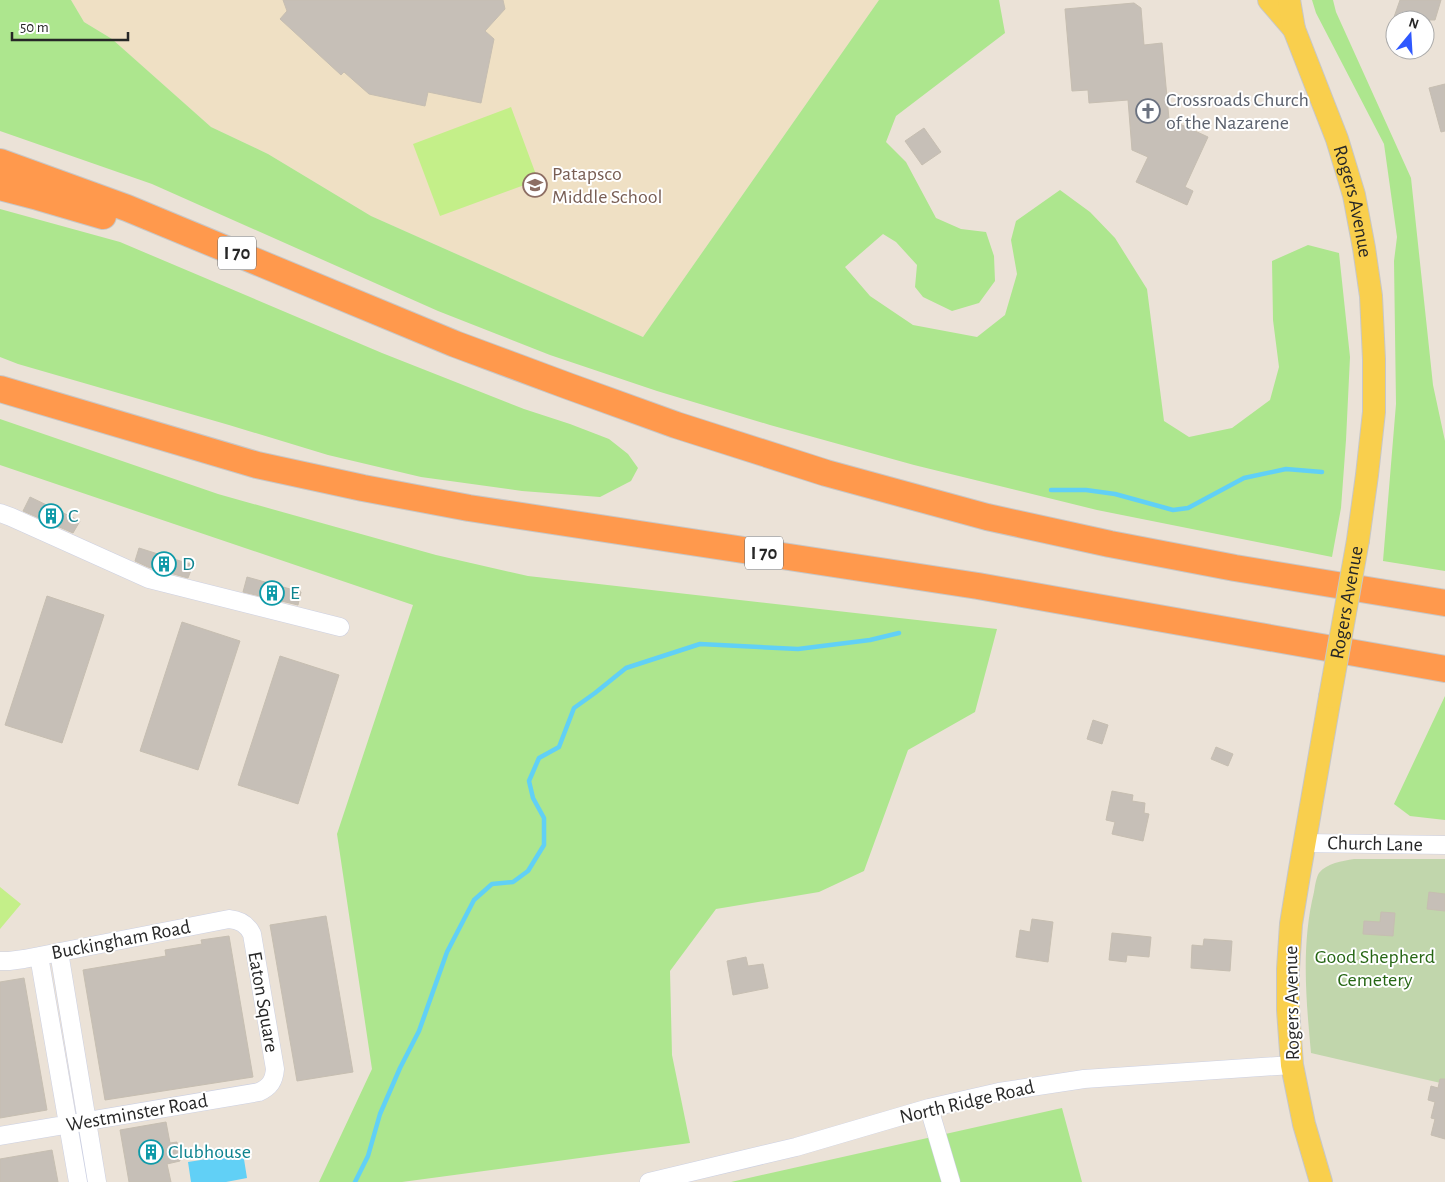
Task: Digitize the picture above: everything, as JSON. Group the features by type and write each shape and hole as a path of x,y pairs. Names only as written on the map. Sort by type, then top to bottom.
{"highway":[{"name":"I 70","path":"0,162 127,208 205,239 455,344 676,425 826,473 987,517 1110,544 1235,568 1445,603"},
{"path":"0,187 38,196 133,225 331,293"},
{"name":"I 70","path":"0,379 89,416 257,465 363,488 470,508 978,586 1445,669"},
{"path":"0,389 89,416"}],"main road":[{"name":"Rogers Avenue","path":"1269,0 1294,29"},
{"name":"Rogers Avenue","path":"1290,0 1294,29 1337,139 1354,194 1371,296 1374,358 1374,412 1358,540 1304,843 1291,924 1288,969 1288,1010 1292,1065 1304,1124 1321,1182"}],"street":[{"path":"0,513 149,579 340,627"},
{"name":"Church Lane","path":"1304,843 1445,845"},
{"name":"Buckingham Road","path":"0,961 39,956 229,919 242,922"},
{"name":"Eaton Square","path":"242,922 252,934 275,1069 271,1084"},
{"path":"59,952 97,1182"},
{"path":"39,956 78,1182"},
{"name":"North Ridge Road","path":"649,1182 796,1147 929,1108 1008,1090 1084,1079 1292,1065"},
{"name":"Westminster Road","path":"0,1136 259,1092 271,1084"},
{"path":"929,1108 951,1182"}],"shaded area":[{"name":"Patapsco Middle School","path":"71,0 879,0 643,337 371,216 268,154 211,127 112,39 84,22"}],"green space":[{"path":"0,0 71,0 84,22 112,39 211,127 268,154 371,216 643,337 879,0 999,0 1005,33 896,116 886,142 906,162 936,218 961,229 986,232 994,256 995,281 979,303 952,311 923,297 915,287 917,265 896,242 883,234 845,267 870,296 913,325 977,337 1005,315 1017,274 1011,240 1016,221 1060,190 1090,212 1115,238 1147,289 1164,421 1189,437 1232,428 1270,400 1279,367 1273,320 1272,261 1308,245 1339,253 1350,357 1341,508 1332,557 1097,510 914,465 657,391 550,355 438,311 152,184 0,131"},
{"path":"1312,0 1333,0 1336,12 1411,178 1433,385 1445,441 1445,571 1383,561 1396,404 1394,261 1397,237 1384,144 1316,13"},
{"path":"511,107 538,180 440,216 413,144"},
{"path":"0,209 120,242 382,353 524,409 609,439 628,454 638,468 631,481 600,497 522,491 421,477 328,455 18,364 0,357"},
{"path":"0,419 218,494 436,555 528,576 997,629 975,712 908,750 864,871 819,892 716,909 670,971 672,1055 690,1143 402,1182 319,1182 372,1069 337,834 413,605 0,465"},
{"path":"1445,696 1445,820 1410,816 1394,804"},
{"name":"Good Shepherd Cemetery","path":"1354,859 1445,859 1445,1084 1311,1053 1306,992 1306,952 1307,932 1317,877 1326,867"},
{"path":"0,887 21,904 0,929"},
{"path":"1062,1108 1082,1182 731,1182"}],"water":[{"path":"211,1149 215,1149 222,1156 243,1153 247,1178 226,1182 191,1182 188,1162 207,1159 208,1152"}],"building":[{"path":"283,0 503,0 505,9 485,31 494,39 481,103 428,92 425,106 369,94 344,72 341,75 280,19 287,11"},
{"path":"1400,0 1441,0 1435,20 1435,10 1396,10"},
{"name":"Crossroads Church of the Nazarene","path":"1134,3 1141,8 1144,45 1162,43 1169,119 1208,137 1185,187 1193,191 1187,205 1136,182 1148,157 1132,150 1128,100 1089,103 1088,90 1072,91 1065,9"},
{"path":"1445,84 1445,131 1441,132 1429,88"},
{"path":"924,128 941,152 922,165 905,141"},
{"name":"C","path":"30,497 80,521 73,533 23,511"},
{"name":"D","path":"139,548 193,565 188,578 148,567 135,561"},
{"name":"E","path":"247,577 301,592 298,605 243,592"},
{"path":"47,596 104,615 62,743 5,725"},
{"path":"182,622 240,641 198,770 140,751"},
{"path":"280,656 339,675 298,804 238,785"},
{"path":"1093,720 1108,725 1102,744 1087,739"},
{"path":"1216,747 1233,754 1228,766 1211,759"},
{"path":"1112,791 1133,795 1132,801 1145,803 1144,813 1149,814 1143,841 1112,834 1115,822 1106,820"},
{"path":"1429,892 1445,894 1445,911 1427,909"},
{"path":"1381,912 1395,913 1393,936 1363,934 1364,921 1380,922"},
{"path":"326,916 353,1072 297,1081 270,925"},
{"path":"1032,919 1053,922 1048,962 1016,957 1020,930 1030,932"},
{"path":"1112,933 1151,937 1149,957 1127,955 1126,962 1109,960"},
{"path":"229,936 253,1077 105,1100 83,970 166,956 165,950 202,944 201,940"},
{"path":"1204,939 1232,941 1230,971 1191,968 1192,945 1203,946"},
{"path":"746,957 748,966 763,964 768,988 733,995 727,961"},
{"path":"24,978 47,1110 0,1118 0,982"},
{"path":"1440,1079 1445,1079 1445,1139 1431,1135 1435,1119 1431,1118 1435,1102 1428,1100 1431,1086 1438,1088"},
{"name":"Clubhouse","path":"166,1122 170,1143 177,1142 180,1161 167,1164 171,1182 129,1182 120,1130"},
{"path":"52,1150 58,1182 0,1182 0,1159"}],"waterway":[{"path":"1051,490 1086,490 1115,494 1173,510 1188,508 1244,478 1286,469 1322,472"},
{"path":"355,1182 368,1156 380,1114 419,1031 447,952 474,900 492,884 513,882 528,871 544,845 544,818 533,798 529,781 539,758 559,747 574,708 626,668 700,644 798,649 870,640 899,633"}],"place":[{"name":"Crossroads Church of the Nazarene","path":"1148,111"},
{"name":"Patapsco Middle School","path":"535,185"},
{"name":"C","path":"51,516"},
{"name":"D","path":"164,564"},
{"name":"E","path":"272,593"},
{"name":"Clubhouse","path":"151,1152"}]}
